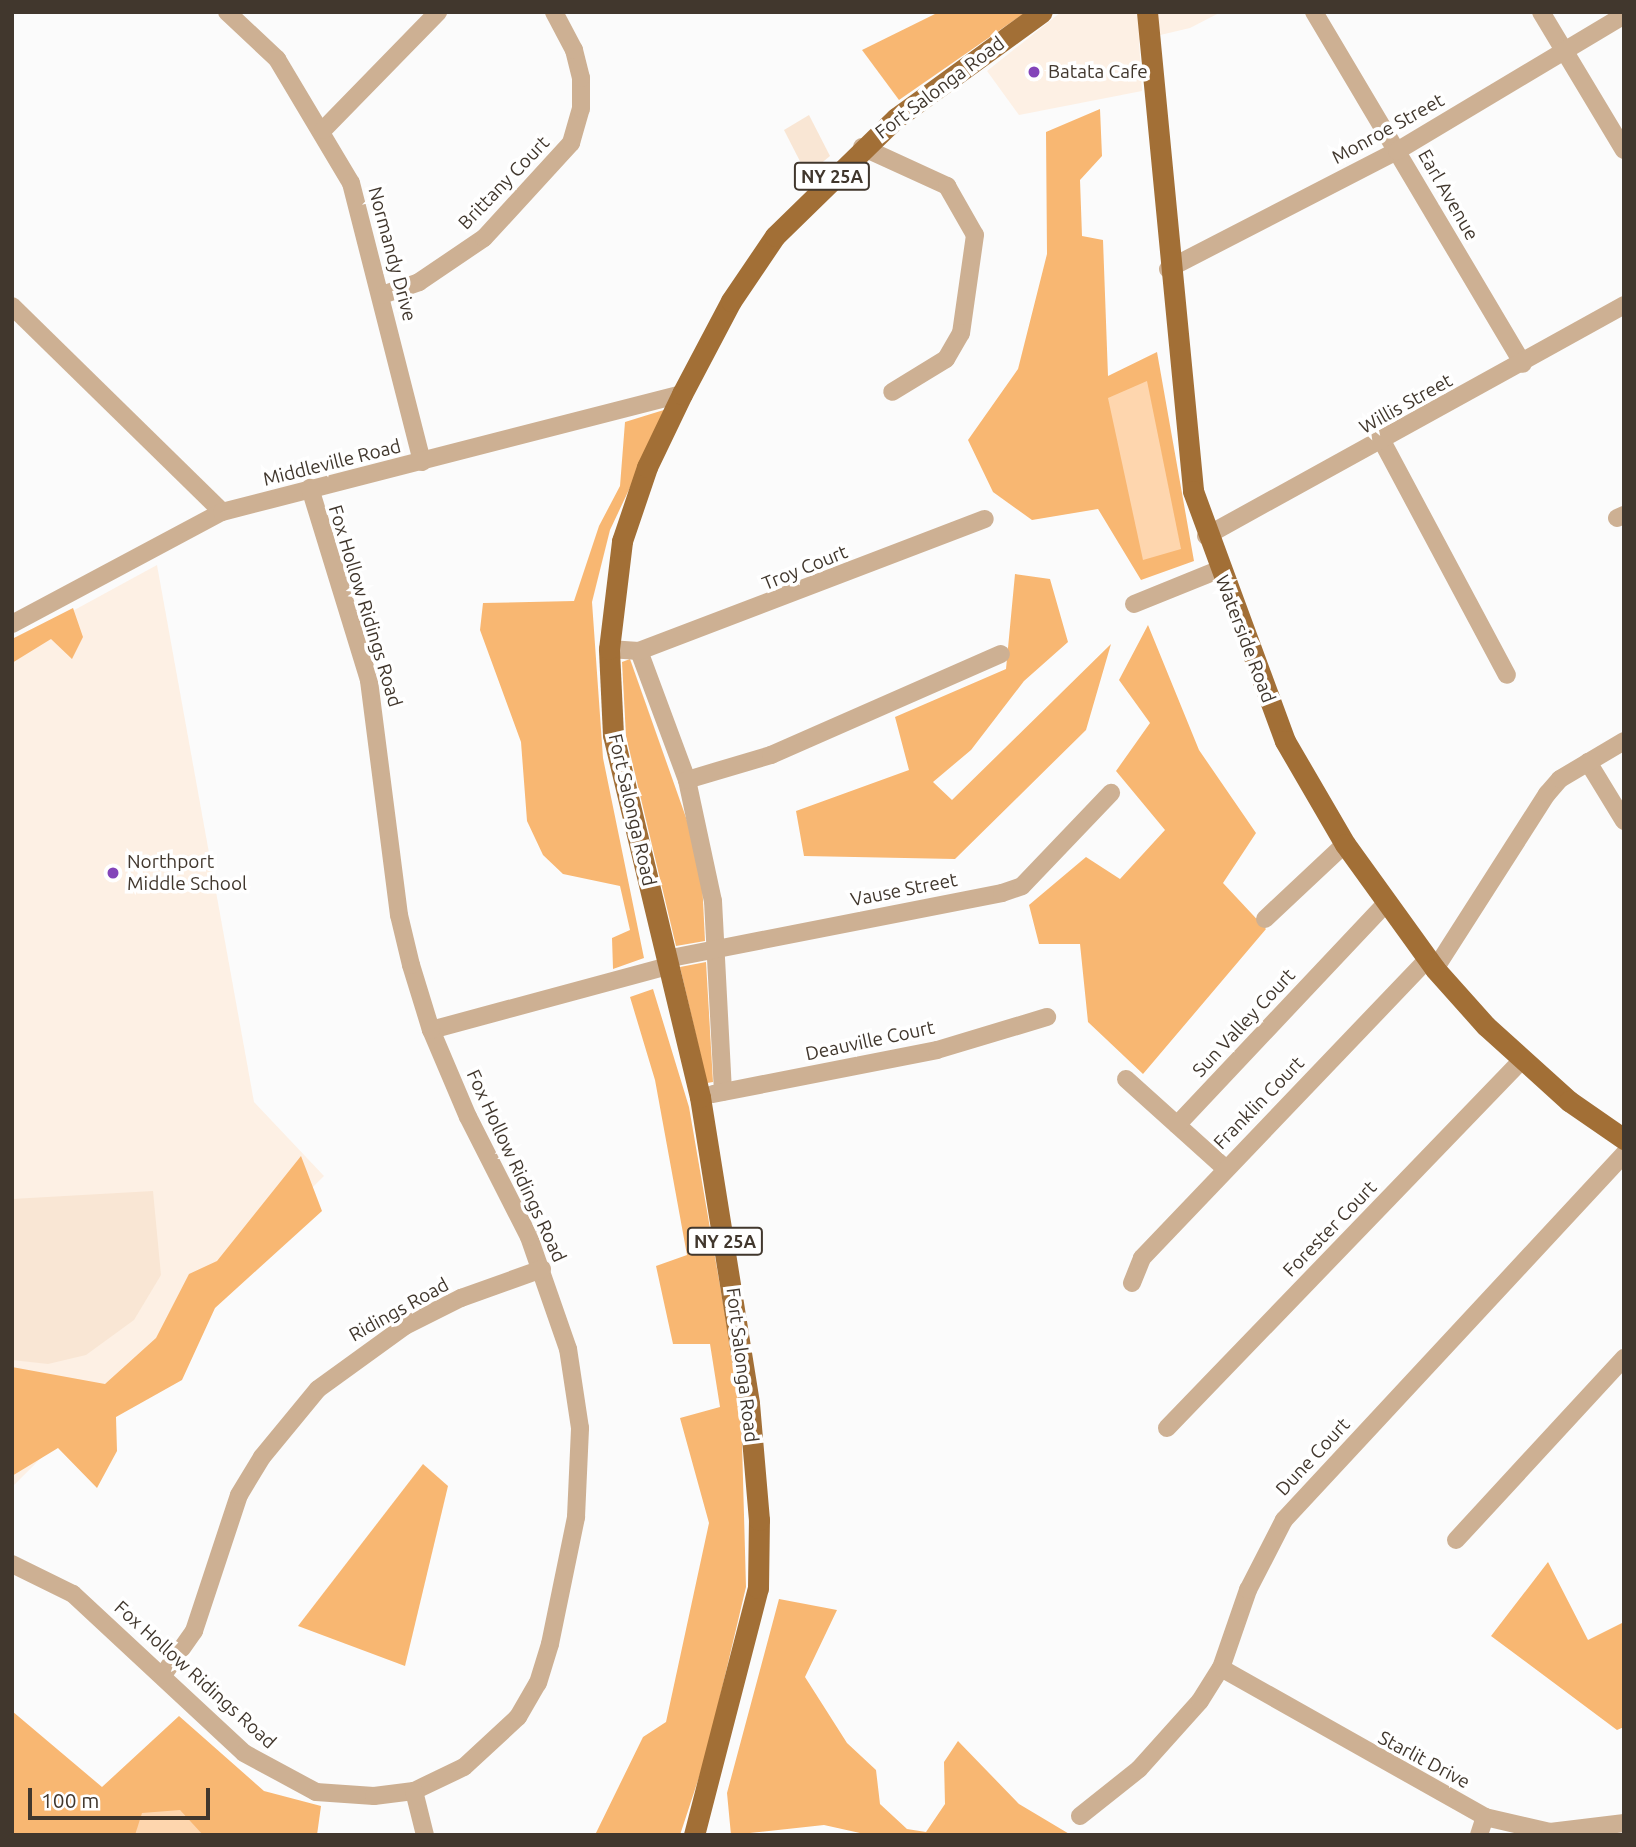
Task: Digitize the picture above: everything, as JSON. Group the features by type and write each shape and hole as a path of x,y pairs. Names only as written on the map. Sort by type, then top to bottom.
{"main road":[{"name":"Fort Salonga Road","path":"694,1835 758,1588 759,1520 749,1403 700,1097 613,735 609,649 622,541 648,467 682,394 754,264 862,147 1042,12"},
{"name":"Waterside Road","path":"1147,12 1168,269 1193,491 1217,570 1285,741 1345,844 1431,965 1523,1059 1569,1101 1624,1139"}],"street":[{"name":"Normandy Drive","path":"227,12 277,59 323,130 361,209 422,462"},
{"path":"323,130 438,12"},
{"name":"Brittany Court","path":"382,295 419,282 484,238 571,143 581,109 581,78 575,51 554,12"},
{"name":"Earl Avenue","path":"1314,12 1522,364"},
{"path":"1541,12 1624,150"},
{"name":"Monroe Street","path":"1168,269 1397,151 1624,15"},
{"path":"862,147 947,186 975,235 961,333 946,359 892,393"},
{"path":"12,306 222,512"},
{"name":"Willis Street","path":"1206,536 1624,306"},
{"name":"Middleville Road","path":"12,624 222,512 682,394"},
{"path":"1382,441 1507,676"},
{"name":"Fox Hollow Ridings Road","path":"12,1564 73,1594 244,1753 316,1792 374,1797 414,1791 464,1767 494,1743 538,1683 550,1644 576,1517 579,1428 568,1349 542,1269 431,1030 399,915 369,680 310,488"},
{"name":"Troy Court","path":"639,651 985,519"},
{"path":"1134,604 1217,570"},
{"path":"609,649 639,651 687,780 713,901 723,1092"},
{"path":"687,780 771,755 1001,654"},
{"name":"Franklin Court","path":"1132,1283 1142,1258 1225,1168 1431,965 1547,794 1588,762 1624,741"},
{"path":"1588,762 1624,821"},
{"name":"Vause Street","path":"431,1030 715,948 1022,886 1111,793"},
{"path":"1265,919 1345,844"},
{"name":"Sun Valley Court","path":"1177,1125 1387,902"},
{"name":"Deauville Court","path":"700,1097 937,1050 1046,1017"},
{"name":"Forester Court","path":"1167,1428 1523,1059"},
{"path":"1126,1079 1225,1168"},
{"name":"Dune Court","path":"1080,1815 1170,1739 1221,1668 1248,1590 1284,1520 1624,1154"},
{"name":"Ridings Road","path":"163,1675 194,1631 239,1495 262,1457 318,1389 405,1326 461,1298 542,1269"},
{"path":"1456,1540 1624,1358"},
{"name":"Starlit Drive","path":"1221,1668 1485,1816 1550,1832 1580,1833 1624,1823"},
{"path":"414,1791 425,1835"},
{"path":"1479,1835 1485,1816"}],"shaded area":[{"path":"939,12 1026,12 899,100 862,50"},
{"path":"1061,12 1221,12 1190,28 1139,40 1142,91 1019,115 987,71"},
{"path":"1100,109 1102,156 1080,180 1082,236 1103,240 1108,376 1157,352 1194,561 1141,580 1098,509 1032,520 993,492 968,440 1018,369 1047,254 1046,132"},
{"path":"809,115 830,156 807,175 784,130"},
{"path":"1147,381 1181,549 1143,560 1108,398"},
{"path":"667,409 610,530 592,602 603,758 644,958 613,969 612,938 630,930 620,886 563,874 543,855 527,821 521,742 480,630 483,603 574,601 599,526 620,486 625,422"},
{"name":"Northport Middle School","path":"157,565 254,1102 324,1176 12,1487 12,644"},
{"path":"1015,574 1050,579 1068,642 1024,681 971,750 933,782 952,800 1111,644 1086,730 955,859 804,856 796,811 909,770 895,717 1006,669"},
{"path":"73,608 83,637 72,659 51,639 12,663 12,639"},
{"path":"1148,625 1199,750 1256,833 1223,883 1266,929 1143,1074 1088,1022 1080,944 1039,944 1029,905 1086,857 1120,879 1165,830 1116,771 1150,723 1119,680"},
{"path":"630,659 701,860 705,941 676,946 626,736 622,662"},
{"path":"706,962 713,1082 707,1083 680,967"},
{"path":"653,989 689,1107 741,1407 746,1587 706,1756 680,1835 595,1835 643,1737 666,1722 709,1523 680,1418 720,1407 710,1344 673,1344 656,1266 687,1255 655,1080 630,997"},
{"path":"301,1156 322,1211 215,1308 182,1380 116,1417 117,1451 97,1488 58,1448 12,1476 12,1367 105,1384 156,1338 189,1274 217,1261"},
{"path":"153,1191 161,1275 134,1320 86,1355 48,1364 12,1360 12,1199"},
{"path":"423,1464 448,1486 405,1666 298,1626"},
{"path":"1548,1562 1588,1640 1624,1622 1624,1727 1617,1730 1491,1636"},
{"path":"779,1599 837,1610 805,1677 847,1743 876,1770 880,1804 907,1829 926,1832 945,1804 944,1762 958,1741 1019,1804 1071,1835 869,1835 824,1825 731,1835 727,1793"},
{"path":"12,1711 102,1787 179,1716 264,1791 321,1806 317,1835 12,1835"},
{"path":"180,1810 203,1835 135,1835 142,1813"}],"place":[{"name":"Batata Cafe","path":"1034,72"},
{"name":"Northport Middle School","path":"113,873"}]}
